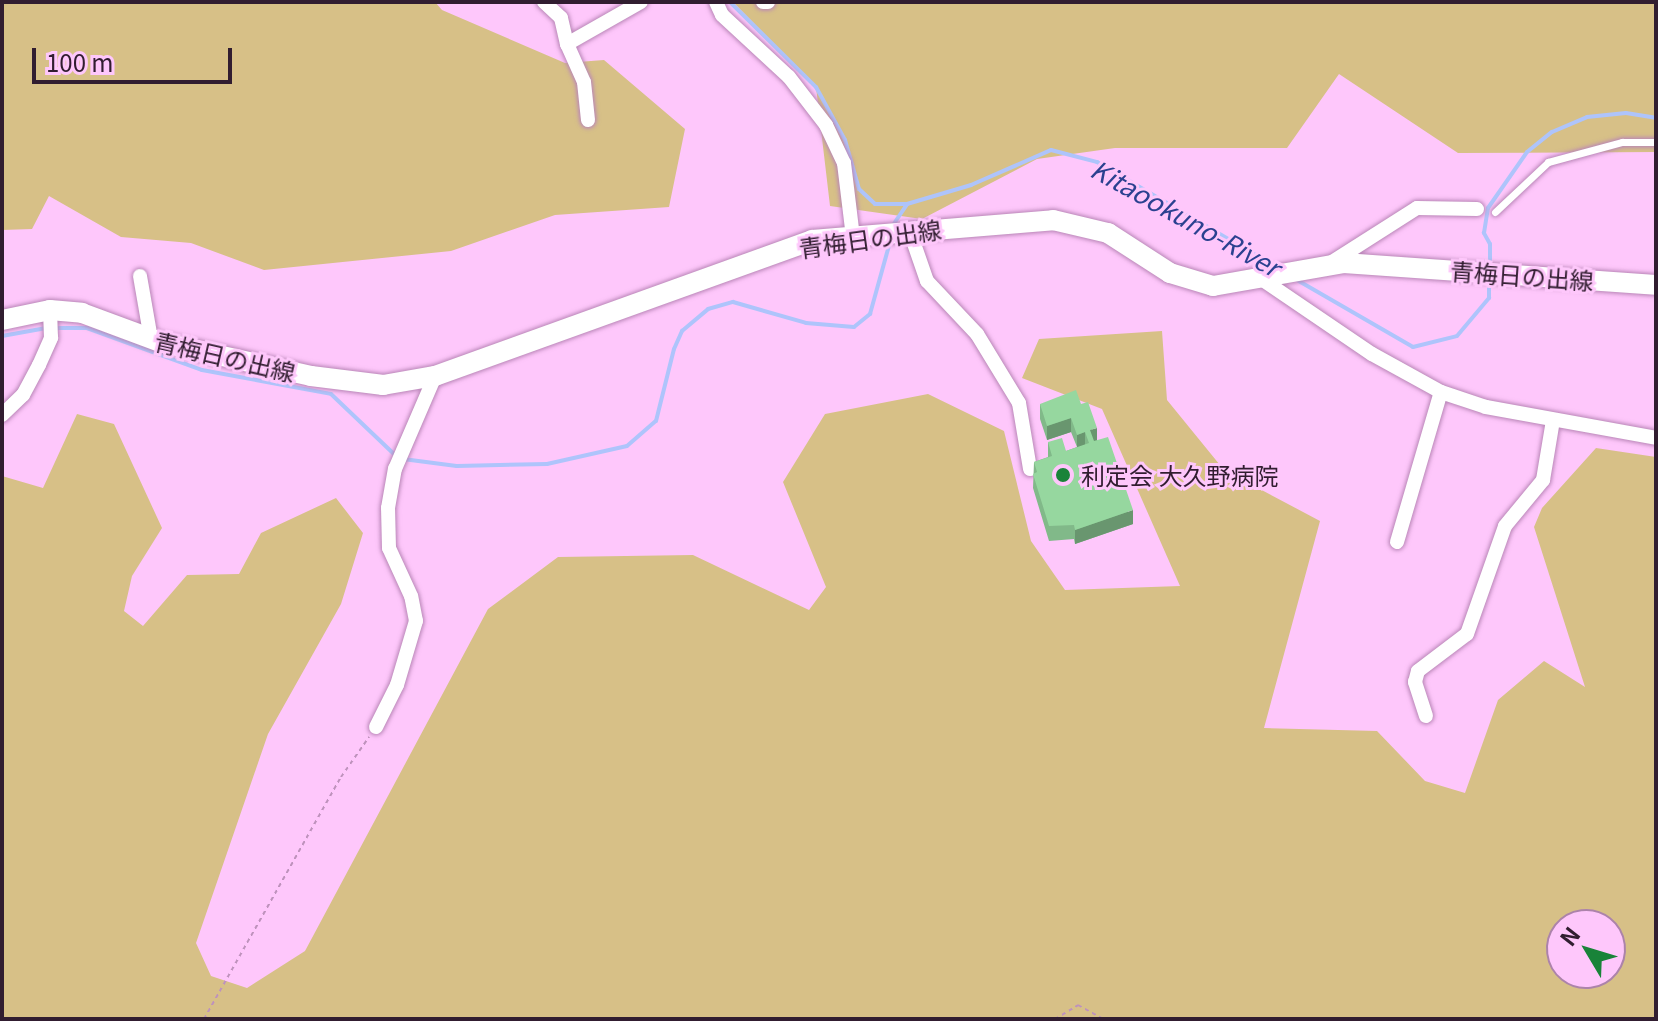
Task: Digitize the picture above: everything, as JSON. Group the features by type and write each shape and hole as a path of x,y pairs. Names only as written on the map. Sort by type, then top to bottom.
{"main road":[{"name":"青梅日の出線","path":"2,320 82,313 151,339 350,383 396,384 435,376 812,240 1053,220 1122,239 1189,282 1213,286 1327,265 1656,285"}],"street":[{"path":"544,2 561,18 567,44 584,82 588,120"},
{"path":"567,44 641,2"},
{"path":"716,2 722,15 795,84 826,125 844,163 853,237"},
{"path":"1327,265 1417,208 1477,209"},
{"path":"896,233 927,281 977,334 1019,403 1030,469"},
{"path":"140,276 151,339"},
{"path":"1267,277 1372,354 1441,392 1486,407 1656,438"},
{"path":"2,415 23,395 51,338 50,314"},
{"path":"376,727 397,685 416,621 411,596 389,548 388,508 396,466 435,376"},
{"path":"1397,542 1441,392"},
{"path":"1426,716 1415,682 1418,671 1467,634 1505,526 1543,480 1553,420"}],"lane":[{"path":"1495,212 1548,162 1622,142 1656,142"}],"path":[{"path":"204,1019 341,777 376,727"},
{"path":"1055,1019 1078,1005 1103,1019"}],"shaded area":[{"path":"2,2 435,2 442,10 565,63 604,60 685,129 669,207 555,215 451,251 264,270 191,243 121,237 49,196 32,229 2,230"},
{"path":"733,2 1656,2 1656,152 1458,153 1339,74 1287,148 1115,148 1037,159 922,219 830,206 816,87"},
{"path":"1162,331 1167,400 1224,470 1320,521 1264,728 1377,731 1425,781 1465,793 1498,700 1544,661 1585,687 1534,527 1542,508 1596,448 1656,457 1656,1019 2,1019 2,476 43,488 77,414 114,424 162,528 132,576 124,611 143,626 187,575 239,574 261,533 336,498 363,533 341,604 268,734 196,943 211,976 247,988 305,951 488,609 558,557 693,555 809,610 826,587 783,482 825,414 928,394 1004,431 1031,541 1065,590 1180,586 1102,409 1022,378 1039,339"}],"building":[{"path":"1076,390 1081,404 1088,402 1097,428 1090,430 1094,441 1108,437 1133,510 1075,530 1074,525 1049,526 1033,474 1037,472 1034,462 1052,456 1048,442 1062,438 1066,451 1089,443 1085,432 1077,435 1071,418 1047,426 1040,404"}],"waterway":[{"path":"730,2 816,87 845,140 859,189 875,204 906,204"},
{"name":"Kitaookuno-River","path":"1490,267 1490,244 1484,233 1488,208 1527,152 1552,132 1587,117 1626,113 1656,118"},
{"name":"Kitaookuno-River","path":"893,225 907,204 971,185 1051,150 1097,162 1276,267"},
{"name":"Kitaookuno-River","path":"403,459 457,466 547,464 627,446 656,421 674,349 682,331 708,309 733,302 806,323 854,327 870,314 890,242"},
{"name":"Kitaookuno-River","path":"1297,280 1413,347 1457,336 1489,298 1489,280"},
{"name":"Kitaookuno-River","path":"2,336 46,328"},
{"name":"Kitaookuno-River","path":"55,328 87,328 202,370 331,394 395,455"}],"place":[{"name":"利定会 大久野病院","path":"1063,475"}]}
